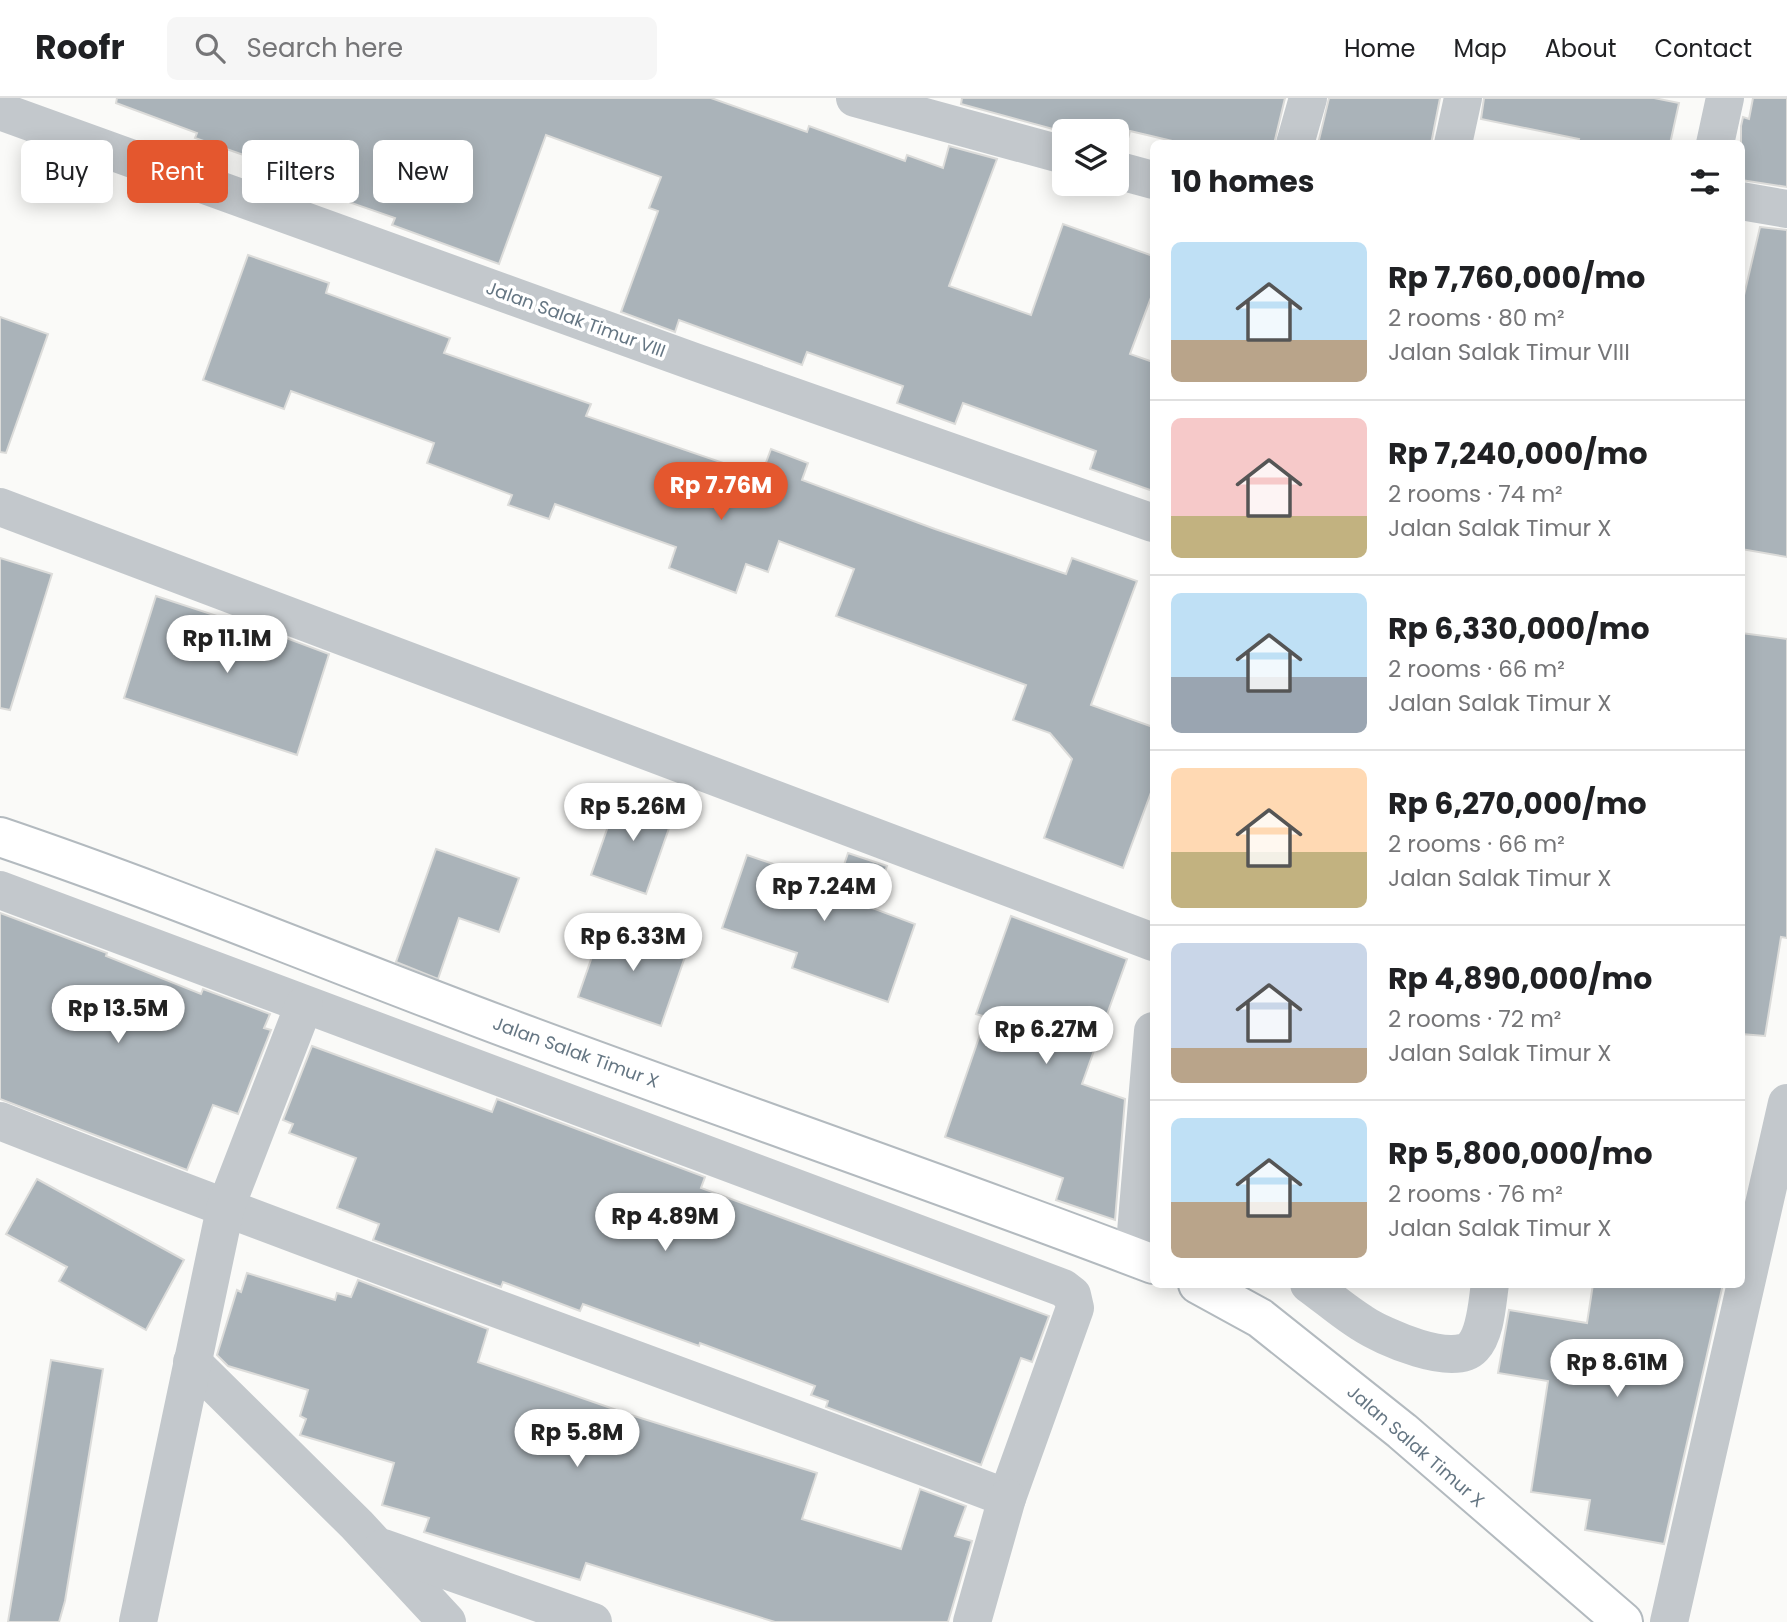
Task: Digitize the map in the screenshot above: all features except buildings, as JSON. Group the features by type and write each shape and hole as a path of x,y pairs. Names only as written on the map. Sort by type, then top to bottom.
{"street":[{"path":"855,98 1052,152"},
{"path":"1296,140 1308,98"},
{"path":"1454,140 1463,98"},
{"path":"1716,140 1725,98"},
{"name":"Jalan Salak Timur VIII","path":"0,111 695,362 1150,522"},
{"path":"1129,174 1150,179"},
{"path":"1745,202 1787,209"},
{"path":"0,507 1150,941"},
{"name":"Jalan Salak Timur X","path":"0,838 111,875 514,1031 954,1188 1144,1260"},
{"path":"0,890 1063,1288 1072,1295 1075,1308 1007,1498 972,1622"},
{"path":"138,1622 225,1209 304,1006"},
{"path":"1745,1288 1787,1103"},
{"path":"1144,1260 1150,1107"},
{"path":"0,1121 225,1209 742,1397 1007,1498"},
{"name":"Jalan Salak Timur X","path":"1205,1288 1270,1326 1402,1431 1623,1622"},
{"path":"1314,1288 1364,1325 1441,1356 1461,1355 1473,1348 1480,1337 1489,1288"},
{"path":"1669,1622 1745,1288"},
{"path":"189,1378 377,1547 447,1622"},
{"path":"377,1547 593,1622"}]}
